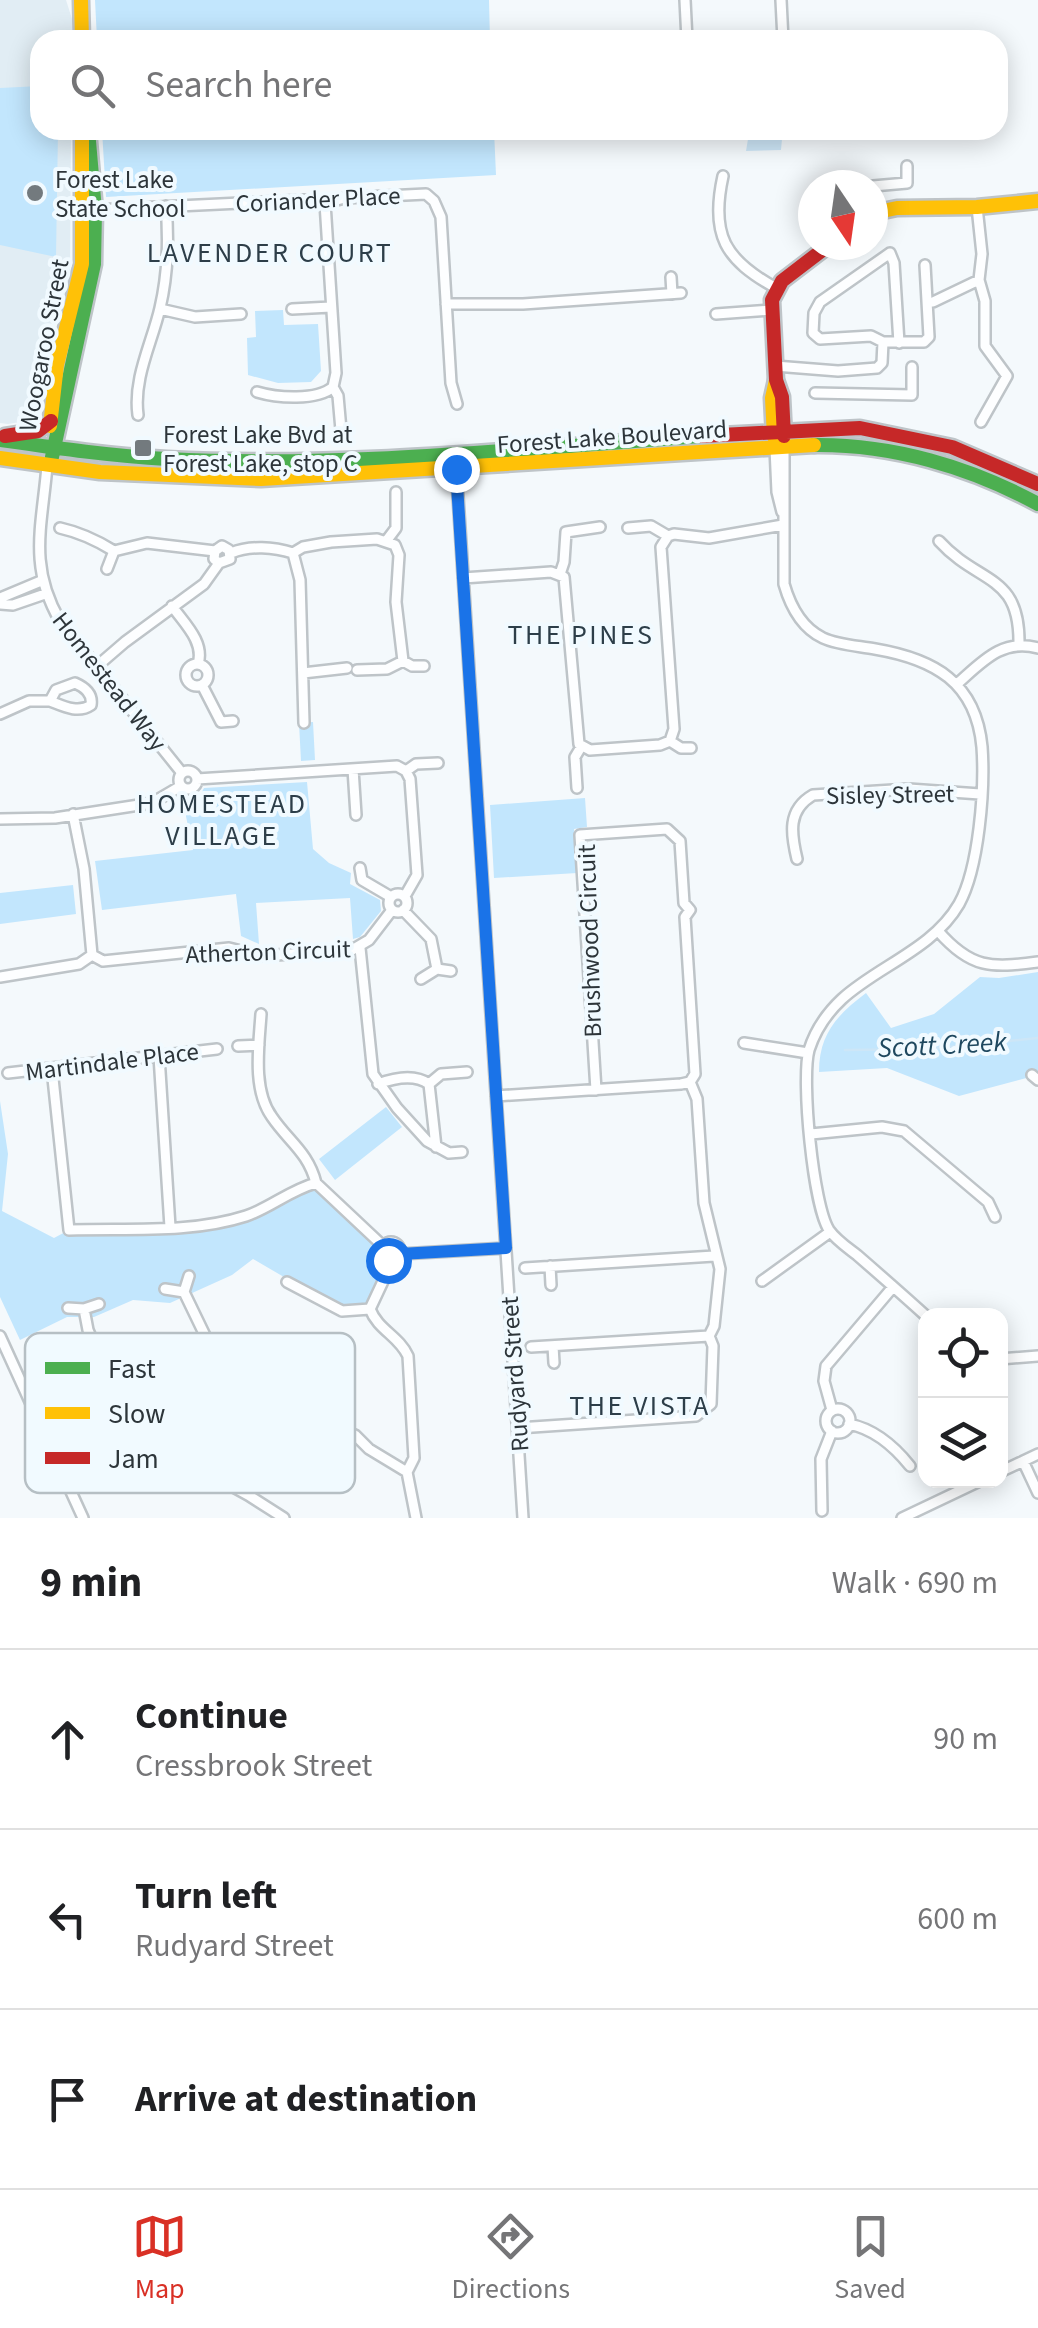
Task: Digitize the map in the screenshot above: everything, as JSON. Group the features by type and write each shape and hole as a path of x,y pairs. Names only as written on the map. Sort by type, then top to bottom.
{"main road":[{"path":"80,3 81,30"},
{"name":"Woogaroo Street","path":"47,466 93,276 85,140"},
{"path":"888,211 1038,201"},
{"name":"Woogaroo Street","path":"51,448 57,365 82,264 89,211"},
{"path":"780,448 782,397 775,373 771,310 776,288 811,260"},
{"path":"64,398 69,438 76,452"},
{"path":"0,438 38,431 51,421"},
{"name":"Forest Lake Boulevard","path":"0,438 76,452 224,461 860,428 966,450 1038,484"},
{"name":"Forest Lake Boulevard","path":"0,458 47,466 234,480 819,445 907,453 991,479 1038,504"}],"street":[{"path":"685,0 686,30"},
{"path":"781,0 782,30"},
{"path":"888,185 907,184 906,166"},
{"path":"723,176 720,193 722,242 726,251 776,288"},
{"name":"Coriander Place","path":"89,211 312,200 325,204 345,198 420,193 431,197 441,217 451,383 458,404"},
{"path":"325,204 336,373 333,387 338,396 342,430"},
{"path":"138,414 142,369 160,309 168,262 166,206"},
{"path":"977,207 982,254 978,280 985,301 984,346 1007,376 981,422"},
{"path":"899,343 890,252 820,302 814,313 814,333 820,339 871,336 883,342 899,343 921,343 928,339 924,265"},
{"path":"446,304 522,304 676,294 671,277"},
{"path":"934,302 978,280"},
{"path":"292,309 331,307"},
{"path":"160,309 195,317 242,314"},
{"path":"716,314 771,310"},
{"path":"775,373 879,367 883,342"},
{"path":"815,393 912,395 912,367"},
{"path":"850,371 850,392"},
{"path":"257,392 270,396 320,395 333,387"},
{"path":"780,448 777,492 783,520 784,584 790,602 808,628 824,638 925,661 958,684 978,726 982,747 973,868 958,905 938,932 827,1014 808,1053 814,1188 830,1232 918,1309"},
{"name":"Rudyard Street","path":"455,452 523,1518"},
{"name":"Homestead Way","path":"47,466 38,542 45,594 60,621 182,773"},
{"path":"387,540 396,528 396,492"},
{"path":"463,578 560,574 566,581 576,738 581,747 590,750 660,745 670,741 674,729 661,547 674,534 709,538 783,520"},
{"path":"628,528 651,526 668,536"},
{"path":"560,574 566,532 600,527"},
{"path":"60,528 95,539 114,551 147,543 214,551 225,546 231,552"},
{"path":"231,552 243,548 293,553 331,542 387,540 395,545 399,555 396,602 403,661"},
{"path":"939,541 953,556 1012,598 1018,616 1019,644"},
{"path":"107,569 114,551"},
{"path":"214,551 214,559 219,563 228,562 231,552"},
{"path":"290,716 304,719 300,580 293,553"},
{"path":"96,667 204,584 219,563"},
{"path":"0,601 41,581"},
{"path":"0,601 13,605 45,594"},
{"path":"172,606 198,643 202,653 198,664"},
{"path":"958,684 991,654 1019,644 1038,648"},
{"path":"403,661 424,666"},
{"path":"303,672 387,669 403,661"},
{"path":"198,664 189,666 186,677 192,684 202,686"},
{"path":"198,664 207,671 208,678 202,686"},
{"path":"202,686 216,717 222,722 234,722"},
{"path":"0,714 29,701 50,700"},
{"path":"670,741 681,748 691,748"},
{"path":"578,788 576,757 581,747"},
{"path":"406,771 416,764 438,763"},
{"path":"0,819 55,818 152,803 180,786 190,789 197,780 397,766 410,779 416,875 405,896 407,904 398,910"},
{"path":"353,769 356,815"},
{"path":"180,786 182,773 193,773 197,780"},
{"name":"Sisley Street","path":"797,859 792,838 794,814 813,795 908,789 980,794"},
{"path":"0,978 79,964 92,955 80,837 74,814"},
{"name":"Brushwood Circuit","path":"518,1428 696,1416 711,1404 713,1346 709,1336 714,1326 720,1268 704,1203 697,1099 690,1082 695,1074 685,917 690,910 684,903 680,841 676,833 667,829 580,834 596,1090"},
{"path":"360,868 362,880 391,898 398,910 431,939 437,969"},
{"path":"391,898 405,896"},
{"name":"Atherton Circuit","path":"92,955 103,962 114,962 229,948 261,956 360,948 398,910"},
{"path":"938,932 979,964 1038,962"},
{"path":"360,948 369,1062 378,1084 436,1147 449,1153 462,1152"},
{"path":"421,979 437,969 451,972"},
{"path":"261,1014 259,1044 264,1102 270,1115 310,1162 316,1183 384,1246"},
{"path":"744,1043 808,1053"},
{"path":"238,1046 259,1044"},
{"name":"Martindale Place","path":"8,1073 217,1048"},
{"path":"159,1056 170,1226"},
{"path":"52,1068 68,1230 202,1228 250,1215 316,1183"},
{"path":"430,1084 441,1074 467,1072"},
{"path":"378,1084 421,1078 430,1084"},
{"path":"496,1096 690,1082"},
{"path":"430,1084 436,1147"},
{"path":"811,1134 882,1127 904,1131 988,1202 994,1217"},
{"path":"762,1281 830,1232"},
{"path":"400,1254 396,1244 390,1242 382,1253 388,1260 395,1260 400,1254 506,1248"},
{"path":"525,1268 714,1256"},
{"path":"370,1308 385,1277 388,1260"},
{"path":"550,1266 551,1286"},
{"path":"305,1273 293,1284 342,1311 370,1308"},
{"path":"189,1276 184,1292 204,1333"},
{"path":"832,1431 826,1422 832,1410 824,1381 826,1366 893,1287"},
{"path":"165,1289 184,1292"},
{"path":"68,1308 84,1309 98,1304"},
{"path":"370,1308 382,1330 394,1332 408,1356 414,1458 407,1472 416,1518"},
{"path":"84,1309 89,1333"},
{"path":"0,1336 25,1391"},
{"path":"531,1347 709,1336"},
{"path":"553,1346 554,1363"},
{"path":"1008,1358 1038,1356"},
{"path":"832,1410 844,1410 849,1416 849,1424 842,1432 832,1431"},
{"path":"849,1424 868,1428 910,1466"},
{"path":"822,1510 821,1460 832,1431"},
{"path":"355,1435 407,1472"},
{"path":"1008,1468 1038,1454"},
{"path":"1024,1461 1038,1493"},
{"path":"902,1518 965,1488"},
{"path":"72,1493 83,1518"},
{"path":"244,1493 284,1518"}],"shaded area":[{"name":"Forest Lake State School","path":"0,0 66,0 72,30 30,30 30,140 71,140 70,277 49,343 38,355 32,383 32,420 0,423"},
{"path":"95,0 489,0 490,30 96,30"},
{"path":"30,86 30,140 58,140 56,257 0,245 0,88"},
{"path":"103,140 494,140 496,175 106,197"},
{"path":"748,140 782,140 781,150 746,151"},
{"path":"283,310 284,325 318,324 321,371 311,382 278,383 248,375 247,338 256,337 255,311"},
{"path":"313,722 315,760 301,761 299,723"},
{"path":"307,782 313,849 329,863 351,873 350,884 380,900 381,911 360,937 353,939 350,898 256,903 259,944 241,936 236,894 102,910 95,861 193,850 183,802 198,799 204,788"},
{"path":"585,798 587,827 574,829 577,873 494,878 490,805"},
{"path":"73,885 76,914 0,924 0,893"},
{"path":"1038,972 1038,1073 1034,1076 959,1096 887,1068 819,1072 826,1036 846,1009 866,993 891,1028 934,1014 980,977"},
{"path":"0,1101 8,1154 2,1211 54,1238 69,1230 170,1227 250,1215 316,1183 389,1252 385,1277 370,1309 347,1312 287,1282 253,1259 232,1275 170,1303 133,1300 94,1317 67,1317 34,1333 25,1333 20,1340 0,1297"},
{"path":"386,1107 402,1127 335,1180 319,1159"}],"waterway":[{"name":"Scott Creek","path":"845,1050 928,1049 1038,1038"}],"traffic: fast":[{"path":"52,457 94,264 95,210 89,140"},
{"path":"0,440 146,458 301,461 434,456 701,436"},
{"path":"814,445 872,449 930,460 985,479 1038,504"}],"traffic: slow":[{"path":"81,0 82,30"},
{"path":"50,426 57,365 82,264 82,140"},
{"path":"888,210 1038,201"},
{"path":"774,437 772,398 776,380"},
{"path":"0,458 100,472 261,479 814,445"}],"traffic: jam":[{"path":"784,436 782,397 776,380 772,300 782,281 809,260"},
{"path":"5,436 38,431 51,421"},
{"path":"701,436 860,428 952,447 1038,484"}],"place":[{"name":"Forest Lake State School","path":"35,193"},
{"name":"Forest Lake Bvd at Forest Lake, stop C","path":"143,448"}],"district":[{"name":"LAVENDER COURT","path":"270,252"},
{"name":"THE PINES","path":"581,634"},
{"name":"HOMESTEAD VILLAGE","path":"222,819"},
{"name":"THE VISTA","path":"640,1405"}],"route":[{"path":"388,1260 395,1260 400,1254 506,1248 456,469"}]}
